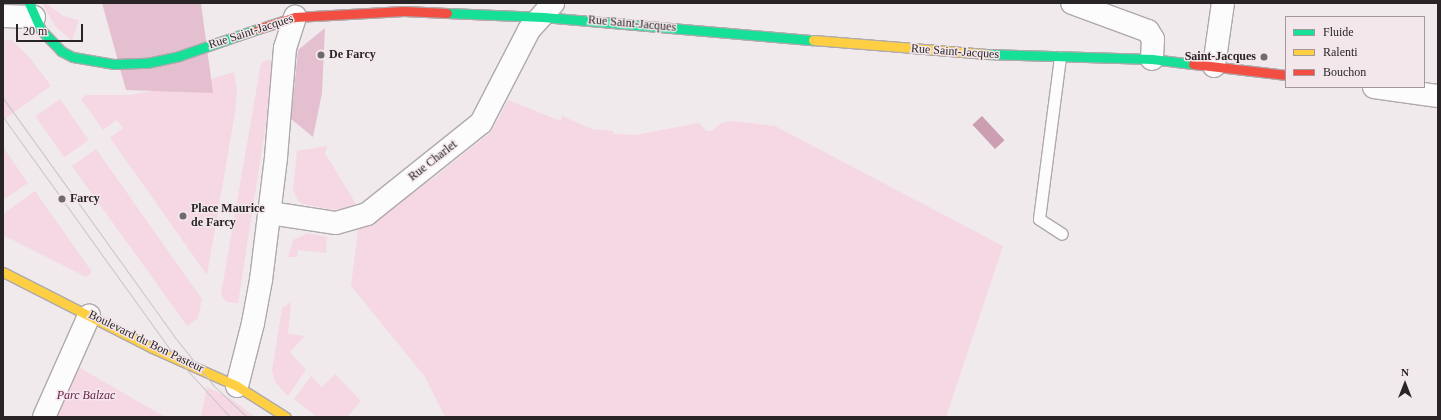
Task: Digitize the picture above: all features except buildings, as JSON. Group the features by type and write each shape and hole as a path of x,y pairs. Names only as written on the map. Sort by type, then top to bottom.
{"street":[{"path":"1072,3 1148,31 1153,39 1152,59"},
{"path":"1214,66 1223,3"},
{"name":"Rue Saint-Jacques","path":"3,16 32,10 50,42 73,57 100,63 131,64 179,56 294,17 404,11 548,10 969,54 1152,59 1285,75"},
{"name":"Rue Charlet","path":"270,213 336,223 367,214 481,124 529,30 548,10"},
{"path":"237,386 254,323 270,213 285,48 294,17"},
{"path":"1381,88 1438,96"},
{"name":"Boulevard du Bon Pasteur","path":"3,272 89,316 237,386 286,417"},
{"path":"44,417 89,316"}],"lane":[{"path":"1060,57 1039,219 1062,234"}],"green space":[{"path":"42,3 46,3 63,16 79,20 72,41 55,26"},
{"path":"3,40 12,40 30,58 51,86 3,120"},
{"path":"270,59 273,79 238,303 226,302 221,294 261,63"},
{"path":"234,72 237,90 235,113 207,275 110,138 123,128 117,120 103,130 81,99 86,95 130,95 198,83"},
{"path":"60,99 89,140 64,157 35,116"},
{"path":"508,100 561,121 562,116 592,129 613,131 613,134 635,135 699,123 706,131 712,131 721,123 732,121 775,126 1003,246 946,417 445,417 425,377 351,286 359,222 431,180 491,132"},
{"path":"327,146 325,153 356,204 345,209 327,209 304,204 298,201 293,190 297,151"},
{"path":"3,147 28,183 3,200"},
{"path":"96,149 202,299 198,318 187,326 72,166"},
{"path":"35,191 92,272 86,277 3,235 3,214"},
{"path":"308,233 327,237 326,253 298,250 297,257 288,257 293,240"},
{"path":"291,302 288,334 305,336 290,352 306,370 288,396 276,383 272,371 282,308"},
{"name":"Parc Balzac","path":"75,365 144,405 166,417 55,417"},
{"path":"335,374 361,401 347,417 317,417 294,399 311,376 322,387"},
{"path":"207,387 230,398 255,417 201,417"}],"shaded area":[{"path":"102,3 201,3 213,93 126,90"},
{"path":"325,28 322,93 313,137 291,119 298,50"},
{"path":"982,116 1005,140 995,149 972,125"}],"tram line":[{"path":"3,98 173,335 214,386 247,417"},
{"path":"3,117 176,358 230,417"}],"traffic: fast":[{"path":"29,3 41,30 61,51 73,57 114,64 147,63 179,56 258,29"},
{"path":"447,13 543,17 813,40"},
{"path":"986,54 1152,59 1193,64"}],"traffic: slow":[{"path":"813,40 986,54"},
{"path":"3,272 152,348 237,386 286,417"}],"traffic: jam":[{"path":"258,29 295,17 404,11 447,13"},
{"path":"1193,64 1285,75"}],"place":[{"name":"De Farcy","path":"321,55"},
{"name":"Saint-Jacques","path":"1264,57"},
{"name":"Farcy","path":"62,199"},
{"name":"Place Maurice de Farcy","path":"183,216"}]}
